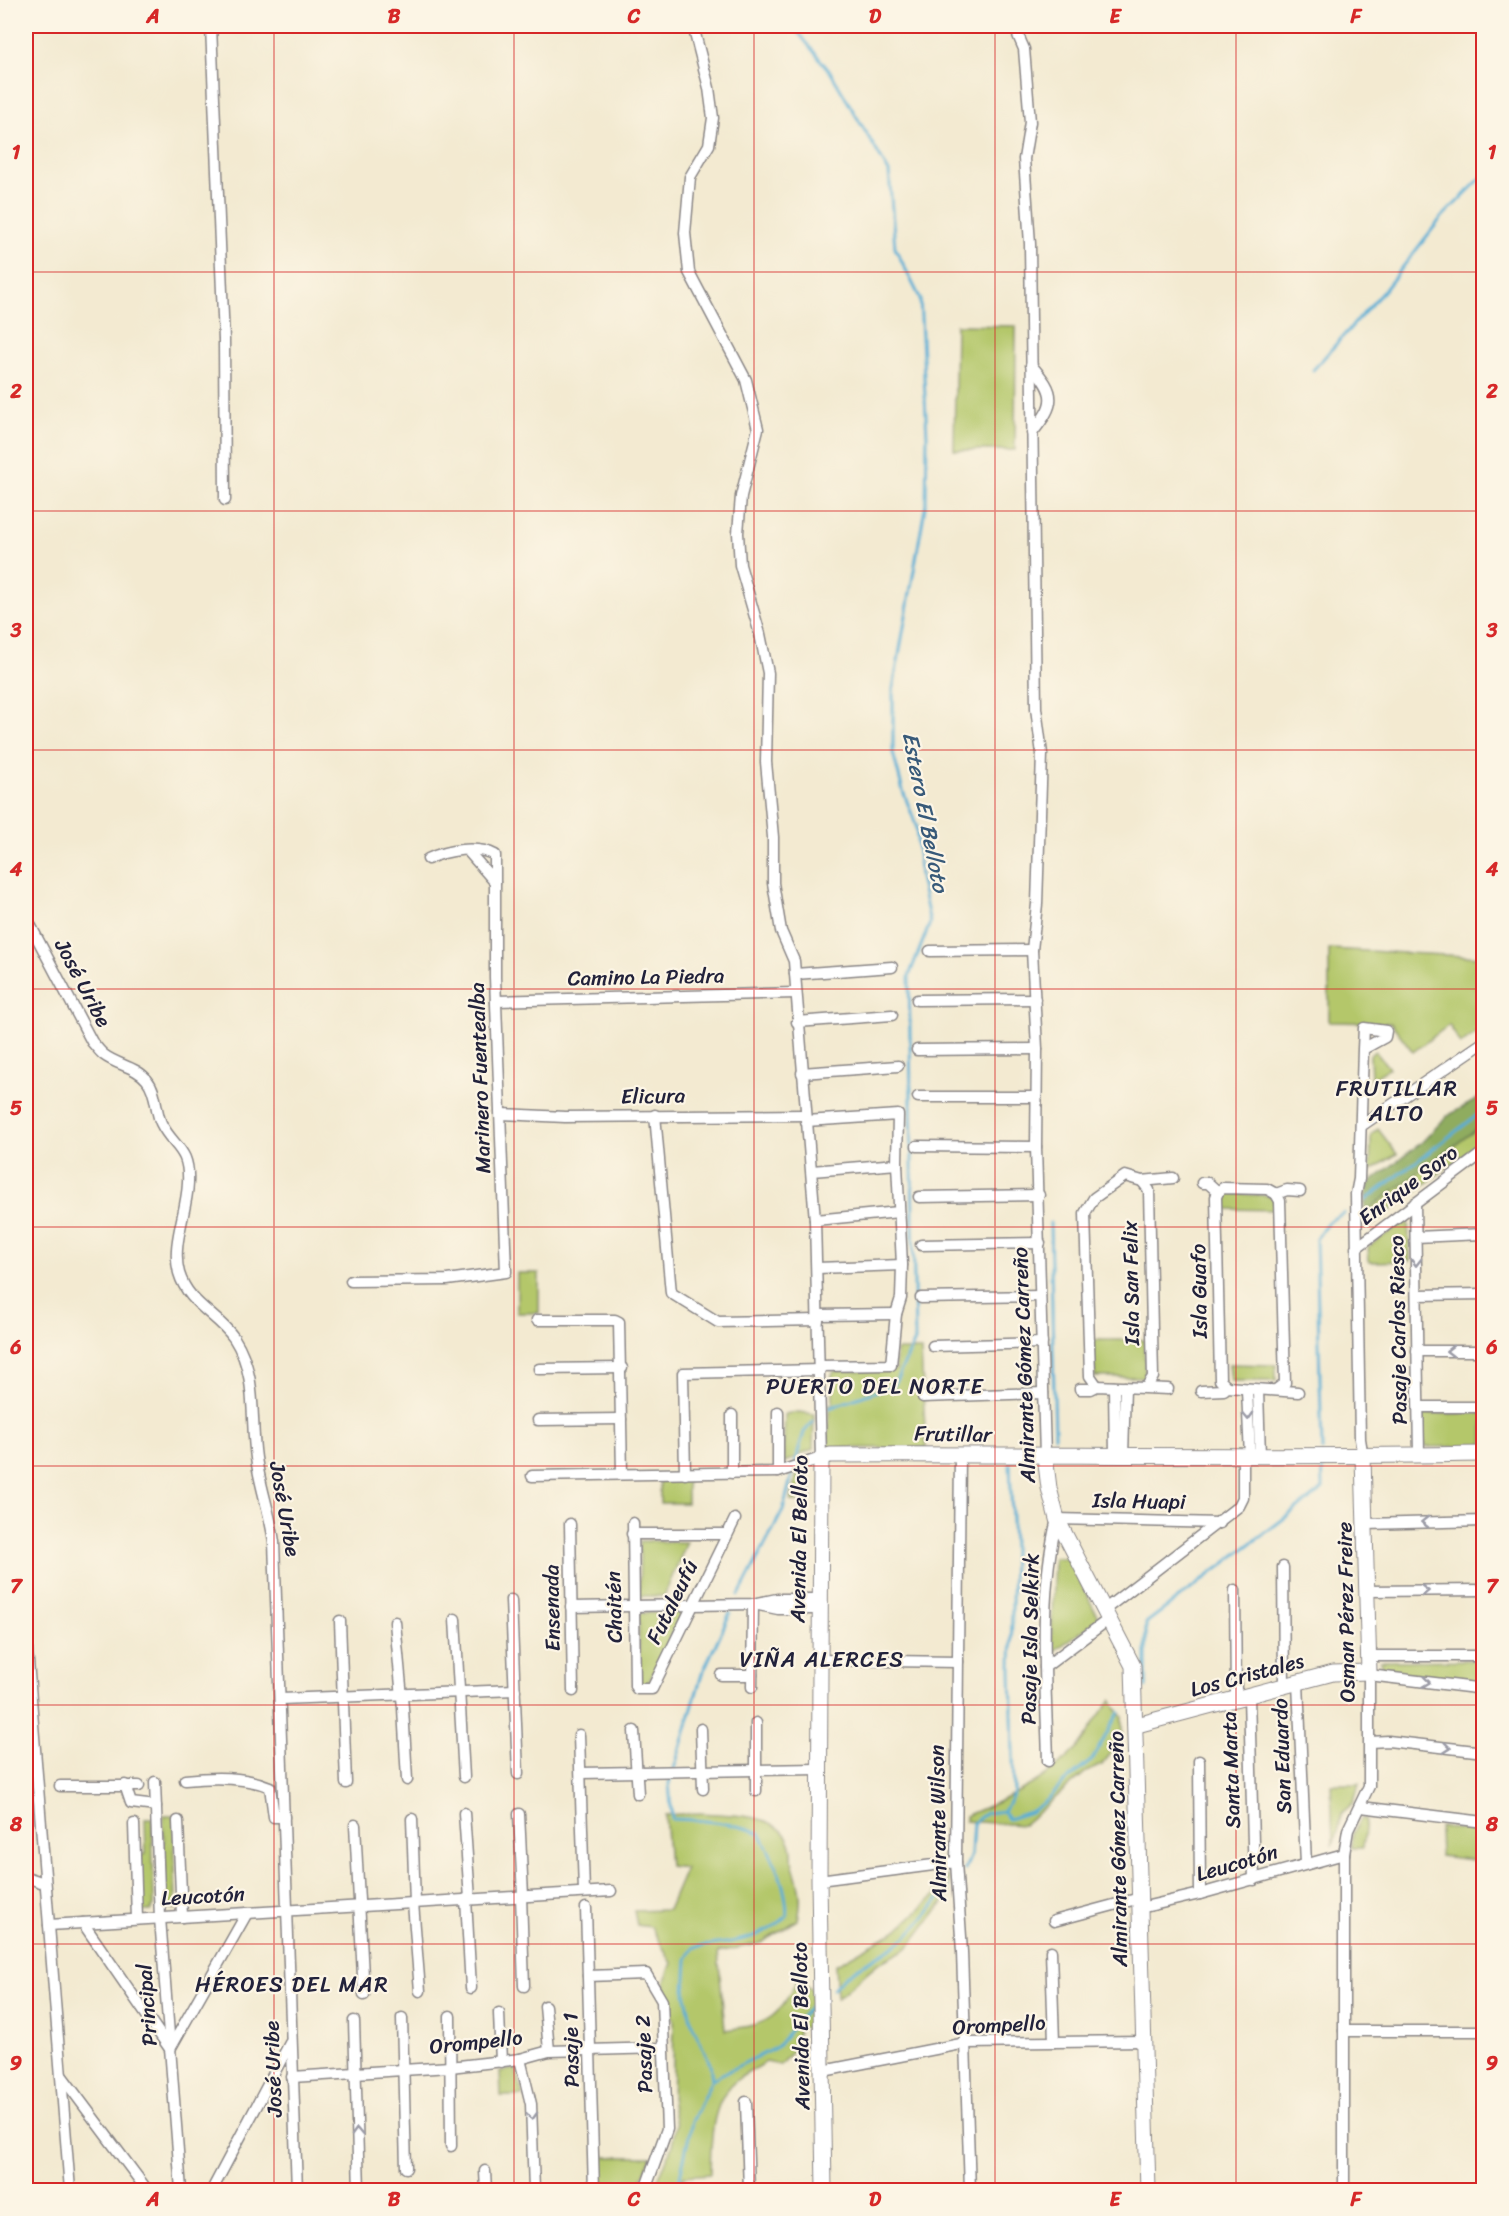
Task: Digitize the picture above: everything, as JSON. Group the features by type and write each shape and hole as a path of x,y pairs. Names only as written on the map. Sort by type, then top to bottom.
{"street":[{"path":"211,26 224,340 225,501"},
{"name":"Avenida El Belloto","path":"693,26 709,88 713,118 709,145 690,177 685,234 689,272 746,380 758,429 741,496 738,533 740,565 760,633 768,673 766,762 773,837 773,882 781,931 794,961 797,1022 815,1220 821,1458 818,1659 819,1880 825,2190"},
{"name":"Almirante Gómez Carreño","path":"1014,26 1024,49 1030,122 1024,159 1030,244 1037,617 1036,708 1042,754 1037,904 1032,951 1037,1049 1036,1147 1045,1456 1049,1488 1057,1519 1133,1666 1137,1725 1148,2190"},
{"path":"1031,365 1048,383 1052,396 1048,412 1032,432"},
{"name":"Marinero Fuentealba","path":"351,1281 447,1280 506,1272 502,1114 496,1001 495,855 488,851 445,851 428,859"},
{"path":"468,851 495,882"},
{"name":"José Uribe","path":"26,916 92,1042 104,1055 139,1072 148,1080 161,1122 178,1143 185,1157 188,1184 177,1246 179,1272 188,1293 234,1339 248,1371 254,1403 256,1458 270,1512 274,1542 282,1699 297,2190"},
{"path":"930,951 1032,951"},
{"path":"795,974 892,967"},
{"name":"Camino La Piedra","path":"496,1001 796,993"},
{"path":"917,1000 1035,999"},
{"path":"797,1022 892,1015"},
{"name":"Osman Pérez Freire","path":"1344,2190 1344,1854 1348,1830 1361,1807 1369,1786 1370,1742 1356,1194 1364,1028 1384,1028 1387,1034 1364,1049"},
{"path":"1361,1126 1484,1042"},
{"path":"917,1050 1037,1049"},
{"path":"802,1073 898,1066"},
{"path":"918,1097 1036,1097"},
{"name":"Elicura","path":"502,1114 565,1117 655,1115 806,1118 898,1115 897,1164"},
{"path":"655,1115 671,1293 718,1322 896,1314"},
{"path":"917,1146 1036,1147"},
{"name":"Enrique Soro","path":"1356,1248 1484,1152"},
{"path":"685,1474 683,1373 891,1365 896,1314 901,1298 902,1265 897,1164 812,1171"},
{"path":"1097,1386 1090,1376 1085,1213 1088,1205 1125,1176 1142,1181 1173,1178"},
{"name":"Isla San Felix","path":"1142,1181 1149,1190 1153,1377 1147,1386"},
{"path":"1202,1183 1209,1183 1218,1191 1223,1188 1267,1189 1276,1194 1280,1201 1285,1383 1277,1389"},
{"path":"1276,1194 1287,1190 1300,1191"},
{"name":"Isla Guafo","path":"1218,1191 1216,1197 1220,1380 1227,1388"},
{"path":"919,1197 1039,1195"},
{"name":"Pasaje Carlos Riesco","path":"1414,1203 1419,1455"},
{"path":"815,1220 899,1212"},
{"path":"1416,1237 1482,1234"},
{"path":"921,1245 1040,1243"},
{"path":"817,1268 902,1265"},
{"path":"1417,1294 1484,1294"},
{"path":"921,1298 1040,1296"},
{"path":"537,1320 618,1321 622,1474"},
{"path":"933,1346 1042,1343"},
{"path":"1417,1351 1484,1351"},
{"path":"539,1369 621,1368"},
{"path":"1080,1389 1091,1389 1097,1386 1147,1386 1150,1390 1168,1389"},
{"path":"1119,1456 1120,1387"},
{"path":"1201,1391 1227,1388 1277,1389 1298,1392"},
{"path":"1045,1667 1106,1614 1239,1506 1243,1498 1251,1457 1253,1390"},
{"path":"923,1396 1043,1393"},
{"path":"1419,1407 1484,1407"},
{"path":"778,1412 788,1469"},
{"path":"732,1415 732,1473"},
{"path":"538,1420 621,1419"},
{"name":"Frutillar","path":"532,1476 732,1473 788,1469 830,1455 1329,1458 1484,1454"},
{"name":"Almirante Wilson","path":"960,1455 956,1862 966,2043 970,2190"},
{"name":"Futaleufú","path":"637,1689 651,1689 735,1519"},
{"name":"Isla Huapi","path":"1057,1519 1220,1523"},
{"name":"Pasaje Isla Selkirk","path":"1048,1761 1045,1667 1048,1555 1057,1519"},
{"path":"1366,1524 1484,1521"},
{"name":"Ensenada","path":"570,1524 573,1691"},
{"name":"Chaitén","path":"637,1689 632,1529 727,1534"},
{"name":"San Eduardo","path":"1283,1567 1306,1864"},
{"name":"Santa Marta","path":"1235,1590 1254,1880"},
{"path":"1367,1591 1484,1590"},
{"path":"511,1600 518,1774"},
{"path":"722,1675 752,1681 753,1604"},
{"path":"571,1607 753,1604 778,1609 819,1604"},
{"path":"455,1619 464,1777"},
{"path":"340,1621 346,1783"},
{"path":"395,1622 406,1780"},
{"path":"26,1636 70,2190"},
{"path":"1369,1656 1484,1656"},
{"path":"818,1659 958,1662"},
{"name":"Los Cristales","path":"1137,1725 1333,1673 1369,1673"},
{"path":"1369,1673 1484,1689"},
{"path":"282,1699 515,1690"},
{"path":"756,1723 756,1791"},
{"path":"700,1729 703,1789"},
{"path":"634,1731 638,1794"},
{"path":"579,1736 584,1892"},
{"path":"1370,1742 1484,1752"},
{"path":"1199,1761 1200,1894"},
{"path":"581,1773 819,1769"},
{"path":"185,1780 212,1778 262,1784 270,1787 274,1817 284,1817"},
{"name":"Principal","path":"155,1782 160,1918 181,2190"},
{"path":"124,1785 131,1803 156,1811"},
{"path":"60,1786 139,1786"},
{"path":"1361,1807 1484,1822"},
{"path":"464,1813 471,1988"},
{"path":"519,1814 524,1986"},
{"path":"412,1820 414,1902 420,1991"},
{"path":"178,1821 182,1917"},
{"path":"134,1824 137,1919"},
{"path":"355,1825 364,1995"},
{"name":"Leucotón","path":"1054,1921 1140,1903 1200,1894 1344,1854"},
{"path":"819,1880 956,1862"},
{"path":"26,1877 44,1883"},
{"name":"Leucotón","path":"49,1924 611,1891"},
{"name":"Pasaje 1","path":"586,1908 594,2190"},
{"path":"83,1923 170,2049 248,1912"},
{"path":"1051,1951 1054,2042"},
{"name":"Pasaje 2","path":"588,1976 646,1974 662,2001 667,2129 645,2190"},
{"path":"545,2006 549,2051"},
{"path":"499,2013 501,2062"},
{"path":"450,2016 451,2146"},
{"path":"402,2018 406,2168"},
{"path":"354,2021 359,2190"},
{"path":"1344,2031 1484,2031"},
{"path":"212,2190 292,2040"},
{"name":"Orompello","path":"823,2071 966,2043 1145,2041"},
{"name":"Orompello","path":"292,2077 501,2062 549,2051 590,2052 663,2048"},
{"path":"520,2059 531,2104 534,2190"},
{"path":"61,2074 147,2190"},
{"path":"746,2102 749,2190"},
{"path":"485,2171 486,2190"}],"green space":[{"path":"956,325 1016,326 1015,450 954,450"},
{"path":"1329,949 1483,957 1483,1028 1461,1044 1449,1025 1413,1052 1391,1023 1329,1022"},
{"path":"1375,1051 1389,1068 1371,1080 1370,1055"},
{"path":"1483,1096 1483,1124 1364,1213 1367,1185 1422,1142 1447,1116"},
{"path":"1483,1124 1483,1140 1369,1227 1364,1226 1364,1213"},
{"path":"1378,1129 1397,1154 1370,1171 1371,1135"},
{"path":"1225,1193 1273,1196 1277,1210 1222,1209 1221,1197"},
{"path":"1408,1219 1410,1261 1369,1262 1368,1247"},
{"path":"517,1273 539,1273 539,1313 517,1313"},
{"path":"1093,1340 1144,1340 1145,1377 1095,1377"},
{"path":"896,1350 921,1350 926,1448 828,1448 829,1405 833,1403 832,1374 835,1371 896,1370"},
{"path":"1229,1364 1276,1365 1276,1381 1231,1381"},
{"path":"798,1412 814,1414 813,1449 783,1463 785,1414"},
{"path":"1483,1413 1483,1446 1424,1447 1422,1414"},
{"path":"801,1472 810,1481 811,1500 791,1501 797,1473"},
{"path":"660,1481 687,1481 687,1503 660,1503"},
{"path":"640,1541 687,1542 664,1596 639,1596"},
{"path":"1054,1558 1068,1558 1099,1619 1051,1653"},
{"path":"639,1613 682,1613 648,1684 642,1686 639,1682"},
{"path":"1483,1660 1483,1683 1383,1671 1380,1661"},
{"path":"1111,1700 1122,1717 1122,1739 1102,1765 1086,1772 1023,1825 965,1821 965,1816 1024,1789 1064,1761 1081,1743"},
{"path":"1331,1784 1359,1784 1354,1802 1342,1813 1333,1846"},
{"path":"700,1813 752,1818 776,1826 791,1846 792,1863 800,1892 798,1920 761,1943 718,1952 725,2030 752,2025 770,2018 784,2004 797,1980 812,1990 811,2027 799,2028 793,2050 780,2065 766,2062 738,2079 729,2088 717,2110 714,2123 710,2174 683,2176 683,2190 654,2190 672,2146 676,2125 672,2104 674,2022 666,1995 665,1980 672,1963 651,1927 637,1925 634,1911 668,1910 686,1868 669,1866 665,1815"},
{"path":"163,1816 174,1816 176,1909 166,1907"},
{"path":"145,1818 152,1818 154,1906 150,1911 142,1911 140,1855 146,1854"},
{"path":"1361,1818 1366,1819 1363,1848 1352,1848 1353,1833"},
{"path":"1439,1827 1476,1831 1473,1860 1440,1856"},
{"path":"948,1876 949,1895 908,1948 877,1964 837,1998 835,1965 899,1929 935,1895 936,1881"},
{"path":"516,2069 523,2096 501,2096 500,2071"},
{"path":"599,2157 651,2157 637,2190 599,2190"}],"waterway":[{"name":"Estero El Belloto","path":"793,26 831,73 889,172 895,248 920,298 927,436 926,502 893,689 893,753 903,791 916,825 920,877 930,923 909,976 915,1341 894,1385 829,1408"},
{"path":"1313,370 1387,287 1442,217 1484,175"},
{"path":"1366,1200 1484,1110"},
{"path":"1322,1450 1316,1239 1329,1221 1344,1213"},
{"path":"1050,1223 1055,1436"},
{"name":"Estero El Belloto","path":"795,1463 804,1432 813,1422"},
{"path":"1146,1687 1146,1623 1323,1489 1322,1459"},
{"path":"1004,1811 1014,1793 1011,1671 1013,1548 1010,1464"},
{"name":"Estero El Belloto","path":"739,1595 783,1510 793,1470"},
{"name":"Estero El Belloto","path":"674,1769 702,1674 730,1613"},
{"path":"965,1869 971,1855 973,1823 986,1813 1004,1811 1008,1819 1030,1812 1049,1799 1061,1785 1092,1760 1119,1712"},
{"name":"Estero El Belloto","path":"672,1775 669,1783 672,1819 716,1822 760,1833 782,1883 787,1916 755,1936 732,1942 694,1947 687,1959 685,1993 692,2024 710,2064 712,2079 692,2122 677,2190"},
{"path":"833,1989 848,1975 902,1940 948,1887"},
{"path":"712,2079 777,2047 810,2006"}],"district":[{"name":"FRUTILLAR ALTO","path":"1397,1100"},
{"name":"PUERTO DEL NORTE","path":"875,1386"},
{"name":"VIÑA ALERCES","path":"822,1659"},
{"name":"HÉROES DEL MAR","path":"292,1984"}]}
